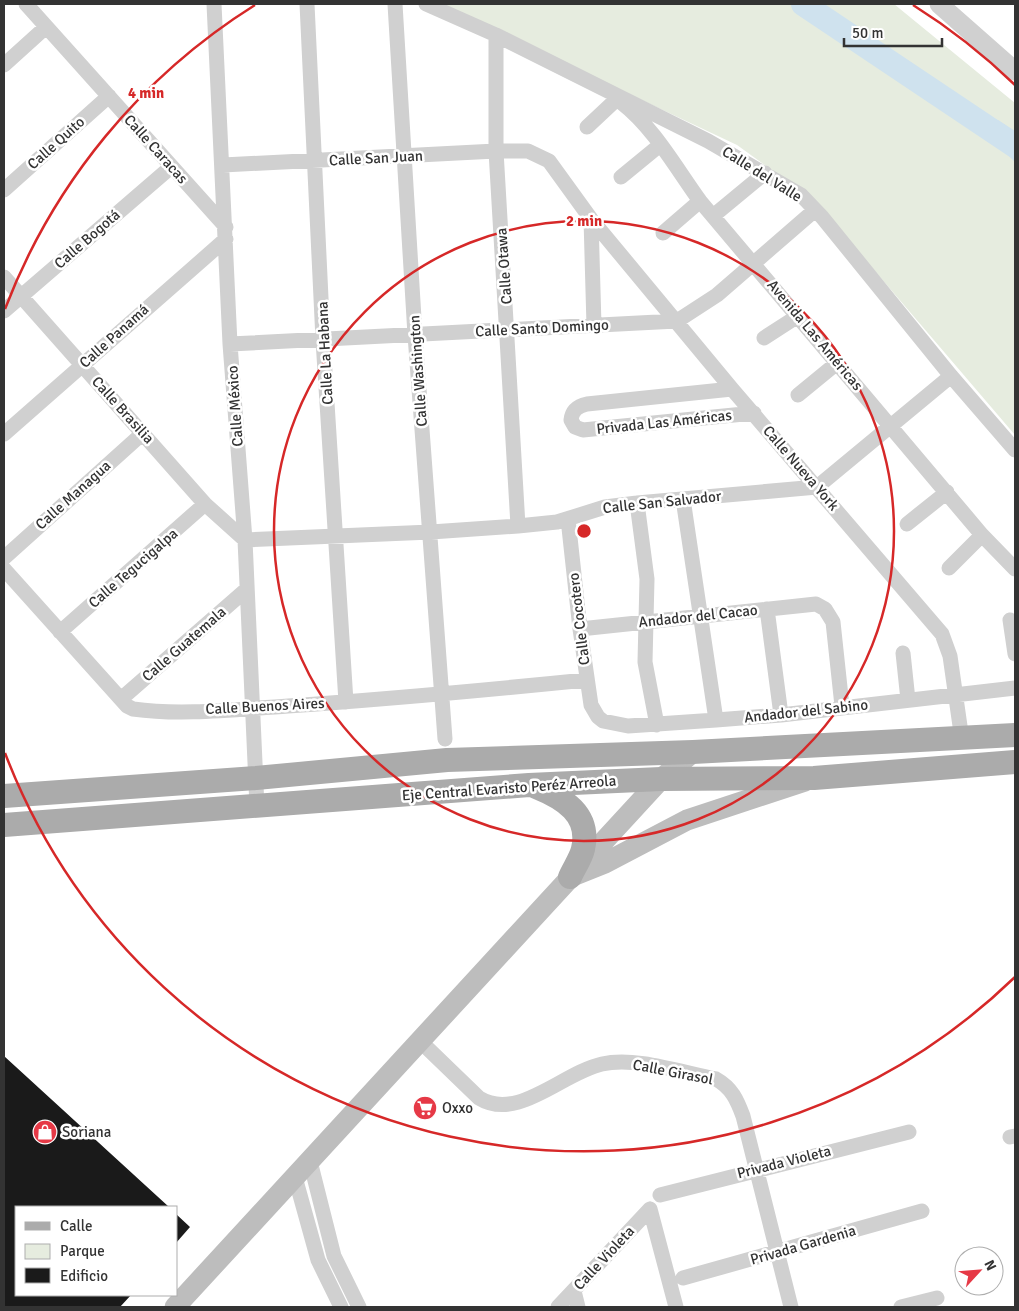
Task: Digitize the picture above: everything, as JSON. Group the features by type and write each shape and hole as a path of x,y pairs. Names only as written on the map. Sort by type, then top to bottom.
{"main road":[{"name":"Eje Central Evaristo Peréz Arreola","path":"8,796 256,778 446,760 693,752 962,740 1015,735"},
{"path":"175,1307 661,779 693,752"},
{"name":"Eje Central Evaristo Peréz Arreola","path":"9,824 257,807 530,785 661,779 814,778 1015,762"},
{"path":"570,877 605,863 687,820 814,778"},
{"path":"530,785 559,796 576,812 582,825 585,836 583,850 570,877"},
{"path":"8,796 9,824"}],"street":[{"name":"Calle Caracas","path":"26,4 171,167 226,233"},
{"name":"Calle México","path":"214,4 224,165 230,344 245,540 251,708 257,807"},
{"name":"Calle La Habana","path":"308,4 324,340 346,702"},
{"name":"Calle Washington","path":"395,4 415,335 445,739"},
{"name":"Calle del Valle","path":"426,4 496,35 618,98 666,119 765,173 801,195 1015,450"},
{"path":"939,4 1015,71"},
{"path":"4,65 46,27"},
{"name":"Calle Otawa","path":"496,35 496,151 518,526"},
{"name":"Calle Quito","path":"4,190 108,96"},
{"path":"587,127 618,98"},
{"name":"Avenida Las Américas","path":"618,98 640,119 660,144 700,201 982,535 1015,569"},
{"path":"621,177 660,144"},
{"name":"Calle San Juan","path":"224,165 528,151"},
{"name":"Calle Nueva York","path":"528,151 549,161 591,219 732,389 942,634 950,656 962,740"},
{"name":"Calle Bogotá","path":"4,312 171,167"},
{"path":"713,216 765,173"},
{"path":"663,233 700,201"},
{"name":"Calle Santo Domingo","path":"230,344 677,321 717,295 815,210"},
{"path":"591,219 594,326"},
{"name":"Calle Panamá","path":"4,434 226,233"},
{"name":"Calle Brasilia","path":"4,277 205,504 245,540"},
{"path":"764,338 798,316"},
{"path":"798,395 838,363"},
{"path":"817,487 951,376"},
{"name":"Privada Las Américas","path":"732,389 586,404 579,406 574,411 571,420 575,427 583,430 754,413"},
{"name":"Calle Managua","path":"4,558 143,432"},
{"name":"Calle San Salvador","path":"245,540 336,537 518,526 568,519 605,507 817,487"},
{"path":"907,524 947,492"},
{"path":"683,499 716,720"},
{"path":"637,503 647,579 645,662 657,725"},
{"name":"Calle Tegucigalpa","path":"60,632 205,504"},
{"name":"Calle Cocotero","path":"568,519 586,680 591,705 598,717"},
{"path":"949,568 982,535"},
{"name":"Calle Buenos Aires","path":"4,569 121,699 133,709 251,708 346,702 441,695 586,680"},
{"name":"Calle Guatemala","path":"121,699 247,589"},
{"name":"Andador del Cacao","path":"580,629 816,604 825,609 833,622 842,706"},
{"path":"767,610 781,715"},
{"path":"1010,620 1015,654"},
{"path":"903,653 908,700"},
{"name":"Andador del Sabino","path":"598,717 613,724 657,725 781,715 842,706 956,696 1015,688"},
{"name":"Calle Girasol","path":"420,1041 473,1093 487,1103 522,1102 577,1072 605,1063 636,1063 716,1079 726,1085 736,1099 743,1116 754,1169 791,1307"},
{"name":"Privada Violeta","path":"660,1195 754,1169 909,1132"},
{"path":"310,1161 334,1256 359,1307"},
{"path":"295,1177 318,1260 341,1307"},
{"name":"Calle Violeta","path":"558,1307 650,1209 676,1307"},
{"name":"Privada Gardenia","path":"682,1278 922,1211"},
{"path":"574,1291 578,1307"},
{"path":"901,1307 937,1298"}],"green space":[{"path":"438,4 894,4 1015,103 1015,435 816,202 737,145"}],"water":[{"path":"972,116 998,120 1015,131 1015,162 987,135"}],"building":[{"name":"Soriana","path":"4,1056 168,1206 15,1206 15,1296 130,1296 120,1307 4,1307"},
{"path":"178,1216 190,1227 178,1241"}],"waterway":[{"path":"803,4 1015,146"}],"place":[{"name":"Oxxo","path":"425,1108"},
{"name":"Soriana","path":"45,1132"}]}
